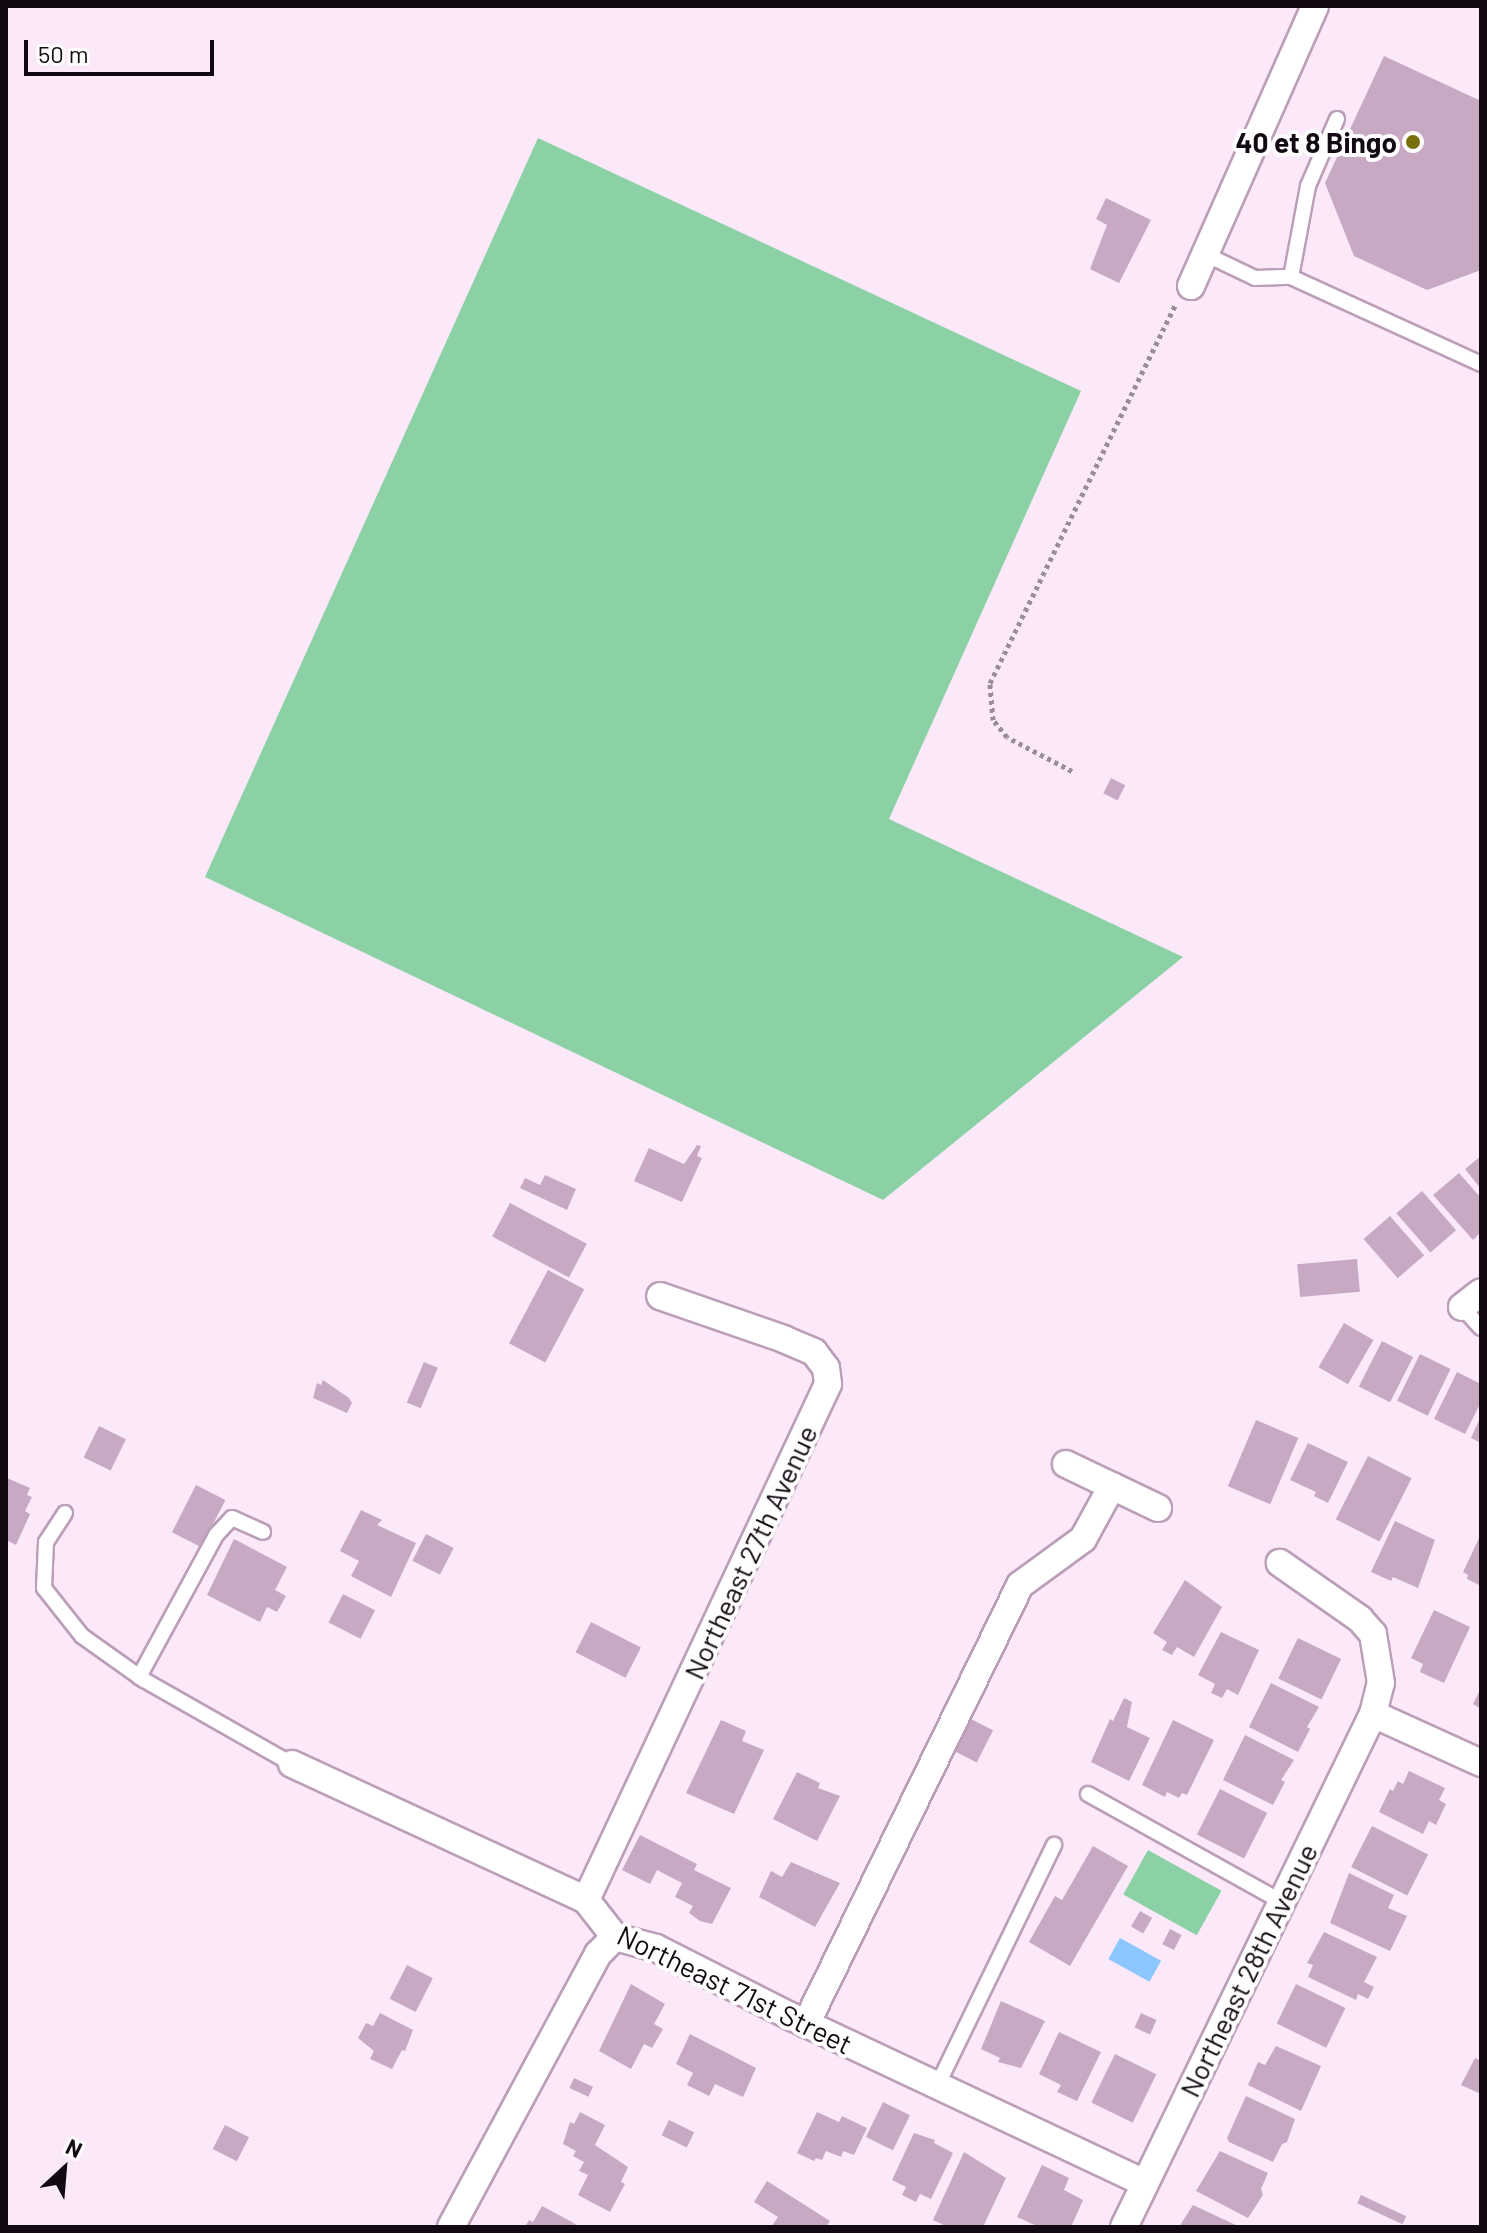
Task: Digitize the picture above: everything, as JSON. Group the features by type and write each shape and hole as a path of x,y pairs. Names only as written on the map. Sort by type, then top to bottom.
{"street":[{"path":"1191,286 1315,6"},
{"name":"Northeast 27th Avenue","path":"586,1900 828,1384 826,1368 814,1352 660,1296"},
{"path":"1066,1464 1158,1508"},
{"path":"806,2024 1012,1597 1029,1574 1083,1539 1112,1486"},
{"name":"Northeast 28th Avenue","path":"1124,2227 1373,1714 1381,1683 1373,1634 1360,1619 1280,1563"},
{"path":"1373,1714 1481,1763"},
{"name":"Northeast 71st Street","path":"292,1764 586,1900 615,1937 656,1948 806,2024 1144,2183"},
{"path":"451,2227 598,1954 615,1937"}],"lane":[{"path":"1291,277 1308,186 1337,119"},
{"path":"1205,254 1255,278 1291,277 1481,364"},
{"path":"1472,1299 1481,1328"},
{"path":"65,1513 46,1542 44,1588 82,1636 139,1677 292,1764"},
{"path":"139,1677 216,1535 232,1518 263,1532"},
{"path":"1088,1794 1282,1902"},
{"path":"938,2084 1054,1845"}],"path":[{"path":"1072,771 1007,737 993,720 990,683 1152,349 1180,296 1191,286"}],"green space":[{"path":"538,138 1081,391 889,819 1183,957 883,1200 205,877"},
{"path":"1148,1850 1221,1891 1197,1935 1123,1895"}],"water":[{"path":"1120,1938 1161,1961 1149,1982 1108,1959"}],"building":[{"name":"40 et 8 Bingo","path":"1384,56 1481,101 1481,270 1427,290 1354,256 1325,183"},
{"path":"1106,198 1151,220 1119,283 1090,269 1107,225 1096,219"},
{"path":"1111,778 1125,785 1118,800 1103,793"},
{"path":"697,1145 701,1146 697,1156 702,1158 682,1202 634,1181 649,1148 684,1164"},
{"path":"1481,1156 1481,1189 1465,1169"},
{"path":"1459,1173 1481,1198 1481,1232 1473,1240 1433,1195"},
{"path":"545,1175 576,1189 567,1210 520,1188 525,1178 540,1185"},
{"path":"1422,1191 1456,1230 1430,1253 1396,1213"},
{"path":"510,1203 587,1244 569,1277 492,1237"},
{"path":"1390,1216 1424,1255 1398,1278 1364,1239"},
{"path":"1357,1259 1360,1292 1300,1297 1297,1264"},
{"path":"548,1270 584,1289 545,1363 509,1343"},
{"path":"1344,1323 1373,1340 1348,1384 1318,1367"},
{"path":"1382,1341 1413,1357 1390,1402 1359,1386"},
{"path":"1420,1354 1451,1369 1428,1416 1397,1401"},
{"path":"424,1362 438,1368 421,1408 407,1403"},
{"path":"1457,1372 1481,1384 1481,1402 1465,1434 1434,1419"},
{"path":"323,1380 349,1398 352,1403 347,1413 313,1398 317,1383 321,1385"},
{"path":"1481,1416 1481,1443 1471,1438"},
{"path":"1256,1420 1298,1438 1270,1504 1228,1486"},
{"path":"99,1426 126,1439 111,1471 84,1457"},
{"path":"1308,1443 1348,1462 1328,1503 1314,1496 1316,1492 1290,1480"},
{"path":"1368,1456 1412,1478 1379,1542 1336,1519"},
{"path":"7,1478 30,1488 27,1495 32,1497 25,1511 30,1514 16,1545 6,1540"},
{"path":"196,1485 225,1500 201,1547 172,1532"},
{"path":"361,1510 382,1520 377,1525 416,1543 391,1597 351,1576 359,1561 340,1551"},
{"path":"1395,1521 1435,1540 1418,1588 1371,1572"},
{"path":"426,1534 454,1548 440,1575 412,1561"},
{"path":"1481,1534 1481,1586 1467,1579 1468,1575 1463,1572"},
{"path":"234,1539 287,1567 275,1590 286,1596 277,1612 267,1607 260,1622 207,1595"},
{"path":"1185,1580 1222,1607 1194,1657 1177,1647 1172,1655 1162,1650 1167,1642 1153,1633"},
{"path":"343,1594 375,1610 361,1639 328,1623"},
{"path":"1434,1610 1470,1627 1444,1683 1420,1672 1423,1664 1411,1658"},
{"path":"591,1622 641,1647 625,1678 576,1652"},
{"path":"1221,1632 1259,1650 1238,1695 1227,1689 1222,1698 1211,1693 1215,1684 1198,1675"},
{"path":"1298,1638 1341,1659 1321,1699 1278,1678"},
{"path":"1271,1683 1319,1707 1307,1727 1310,1729 1298,1752 1249,1727"},
{"path":"1481,1688 1481,1709 1473,1704"},
{"path":"1124,1698 1132,1702 1127,1727 1150,1738 1129,1781 1091,1762 1110,1719 1113,1721"},
{"path":"961,1714 993,1730 977,1762 945,1746"},
{"path":"721,1720 746,1731 742,1741 764,1750 734,1814 686,1793"},
{"path":"1173,1720 1214,1740 1187,1795 1182,1793 1179,1798 1167,1792 1165,1797 1142,1785"},
{"path":"1245,1735 1294,1760 1281,1780 1285,1782 1273,1805 1223,1780"},
{"path":"1409,1771 1445,1788 1439,1800 1446,1804 1436,1825 1429,1821 1423,1834 1379,1812 1390,1789 1393,1791 1398,1781 1403,1784"},
{"path":"797,1772 820,1783 818,1788 840,1796 817,1841 773,1819"},
{"path":"1220,1789 1267,1813 1244,1859 1197,1834"},
{"path":"1372,1826 1428,1855 1407,1896 1351,1867"},
{"path":"640,1835 697,1864 694,1870 731,1888 712,1924 700,1921 689,1913 693,1906 675,1897 682,1883 657,1870 650,1884 622,1870"},
{"path":"1093,1846 1128,1866 1070,1966 1029,1942 1055,1896 1062,1900"},
{"path":"791,1862 840,1883 815,1927 759,1897 771,1871 782,1877"},
{"path":"1349,1873 1394,1895 1388,1908 1407,1916 1390,1951 1330,1923"},
{"path":"1140,1911 1152,1918 1143,1934 1131,1927"},
{"path":"1170,1929 1182,1935 1174,1950 1162,1944"},
{"path":"1324,1932 1377,1957 1364,1982 1374,1987 1368,1999 1358,1994 1356,2000 1308,1977 1313,1965 1307,1963"},
{"path":"407,1965 433,1978 416,2012 390,1999"},
{"path":"631,1984 665,2004 654,2024 663,2029 652,2048 644,2044 631,2069 599,2051"},
{"path":"1296,1984 1345,2008 1326,2048 1277,2024"},
{"path":"1001,2001 1045,2021 1021,2068 998,2062 1000,2058 981,2049"},
{"path":"380,2013 413,2030 405,2051 402,2050 392,2069 370,2059 374,2051 358,2038 366,2023 373,2026"},
{"path":"1141,2013 1157,2020 1150,2035 1134,2028"},
{"path":"1059,2032 1101,2052 1077,2101 1057,2092 1061,2085 1039,2074"},
{"path":"690,2034 756,2068 743,2097 715,2084 709,2096 687,2085 693,2073 676,2064"},
{"path":"1276,2046 1321,2066 1301,2111 1248,2085 1258,2062 1265,2065"},
{"path":"1115,2054 1156,2074 1133,2123 1091,2103"},
{"path":"1475,2058 1481,2061 1481,2094 1461,2085"},
{"path":"574,2078 593,2087 588,2097 569,2088"},
{"path":"1246,2096 1295,2119 1287,2142 1282,2144 1273,2162 1229,2142 1227,2138"},
{"path":"883,2102 910,2115 893,2150 866,2137"},
{"path":"580,2112 605,2125 595,2145 628,2167 621,2182 625,2184 610,2212 578,2195 588,2175 579,2171 584,2162 573,2156 576,2151 563,2144 570,2122 574,2124"},
{"path":"817,2112 839,2122 842,2116 867,2128 854,2155 843,2151 841,2157 826,2151 822,2160 816,2158 814,2161 797,2153"},
{"path":"669,2120 694,2132 687,2148 662,2135"},
{"path":"225,2125 249,2137 237,2161 213,2149"},
{"path":"914,2133 935,2140 934,2143 953,2153 931,2199 920,2194 916,2202 902,2195 906,2187 892,2180"},
{"path":"1220,2151 1268,2173 1261,2189 1263,2195 1248,2218 1196,2191"},
{"path":"964,2152 1006,2178 983,2227 948,2227 933,2220"},
{"path":"1042,2165 1069,2178 1064,2190 1083,2200 1071,2227 1039,2227 1017,2217"},
{"path":"767,2181 830,2221 826,2227 771,2227 778,2217 754,2202"},
{"path":"1361,2195 1406,2216 1403,2224 1357,2203"},
{"path":"1193,2205 1240,2227 1179,2227"},
{"path":"542,2206 579,2227 525,2227 529,2220 533,2222"}],"place":[{"name":"40 et 8 Bingo","path":"1413,142"}]}
